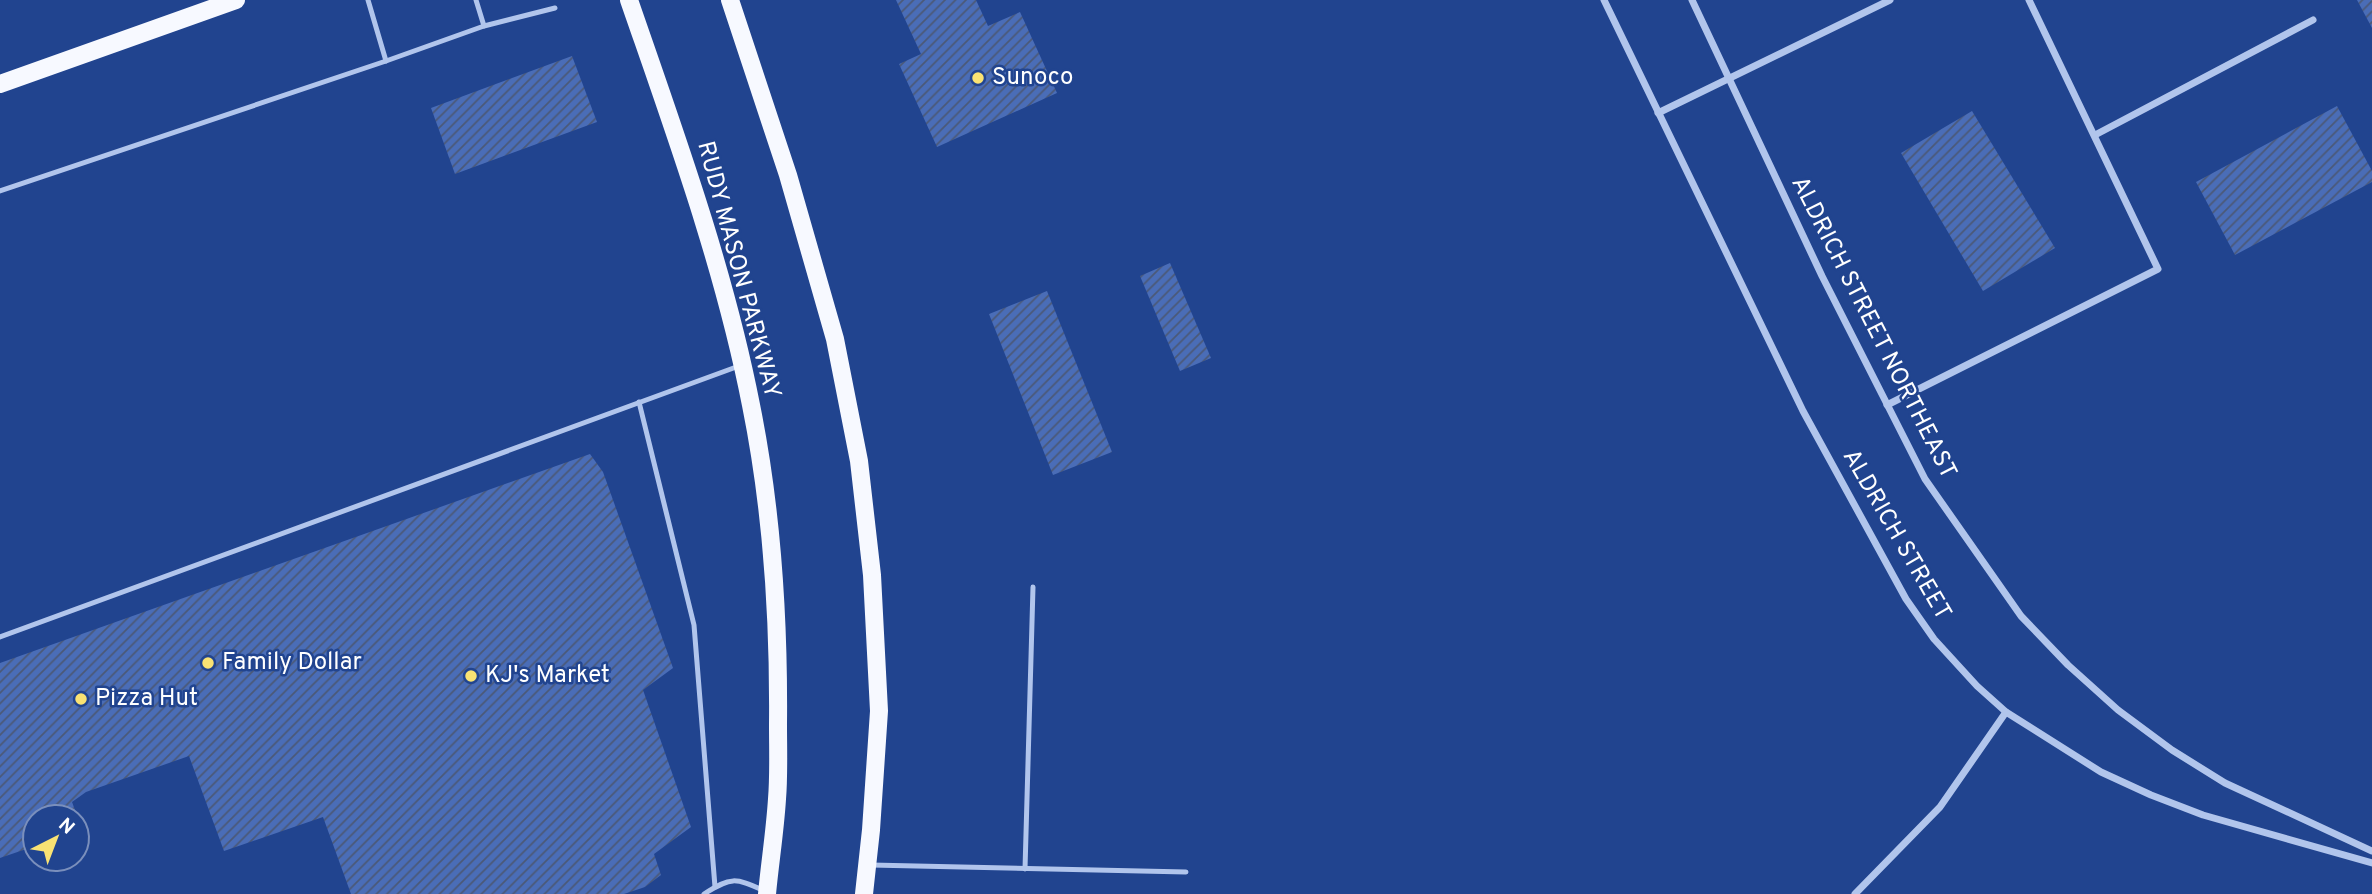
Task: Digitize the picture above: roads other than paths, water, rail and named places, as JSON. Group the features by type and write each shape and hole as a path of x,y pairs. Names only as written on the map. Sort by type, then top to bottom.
{"main road":[{"path":"1,80 236,0"},
{"name":"RUDY MASON PARKWAY","path":"629,0 684,158 733,325 751,406 764,490 773,578 778,674 777,798 767,893"},
{"path":"730,0 788,175 835,339 859,461 872,575 879,711 864,894"}],"street":[{"name":"ALDRICH STREET","path":"1604,0 1803,411 1906,599 1934,639 1977,686 2006,712 2101,772 2151,796 2203,815 2372,863"},
{"name":"ALDRICH STREET NORTHEAST","path":"1692,0 1822,276 1925,479 2021,616 2068,665 2118,710 2172,750 2225,783 2372,851"},
{"path":"1658,113 1890,0"},
{"path":"1887,405 2158,269 2029,0"},
{"path":"2095,135 2313,20"},
{"path":"1855,894 1940,807 2006,712"}],"lane":[{"path":"368,0 386,61"},
{"path":"476,0 484,26"},
{"path":"0,191 484,26 555,8"},
{"path":"0,638 742,365"},
{"path":"639,402 694,625 715,887"},
{"path":"1025,869 1034,587"},
{"path":"868,865 1186,872"},
{"path":"704,894 727,880 744,882 767,893"}],"place":[{"name":"Sunoco","path":"978,78"},
{"name":"Family Dollar","path":"208,663"},
{"name":"KJ's Market","path":"471,676"},
{"name":"Pizza Hut","path":"81,699"}]}
